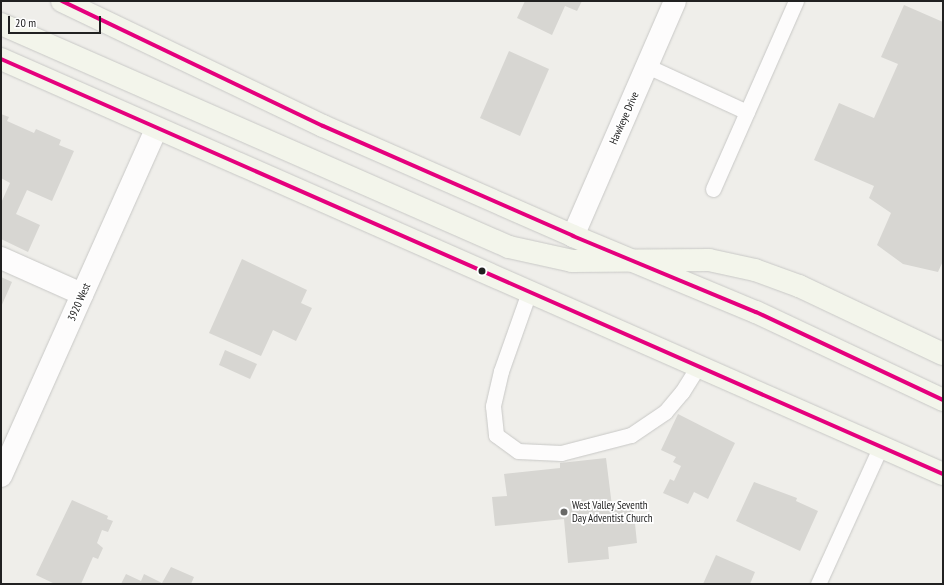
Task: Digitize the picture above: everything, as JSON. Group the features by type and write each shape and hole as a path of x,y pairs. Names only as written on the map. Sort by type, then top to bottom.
{"main road":[{"path":"62,1 255,95 572,236 756,312 943,400"},
{"path":"1,24 509,247 572,261 709,260 755,270 799,286 943,354"},
{"path":"1,59 943,474"}],"street":[{"name":"Hawkeye Drive","path":"572,236 675,1"},
{"name":"3920 West","path":"1,476 157,128"},
{"path":"1,258 82,294"}],"lane":[{"path":"713,189 796,1"},
{"path":"647,66 747,112"},
{"path":"529,292 501,371 493,406 496,435 518,451 561,453 631,435 665,412 682,392 698,366"},
{"path":"818,584 881,446"}],"building":[{"path":"525,1 582,1 577,11 565,6 552,35 517,18"},
{"path":"904,5 943,22 943,261 938,272 903,264 877,245 891,213 869,198 874,186 814,160 839,103 874,118 898,64 881,57"},
{"path":"509,51 549,69 520,136 480,118"},
{"path":"1,114 9,117 7,121 34,133 36,129 61,140 59,145 74,151 52,201 27,190 16,214 40,225 28,252 1,239 1,203 10,183 1,178"},
{"path":"242,259 307,290 301,303 312,308 296,341 273,330 261,356 209,333"},
{"path":"1,277 12,282 1,307"},
{"path":"225,350 257,364 250,379 219,365"},
{"path":"678,414 735,443 708,499 694,492 688,504 663,493 670,479 674,481 681,466 673,462 676,457 661,450"},
{"name":"West Valley Seventh Day Adventist Church","path":"606,458 612,506 633,504 637,543 608,547 609,559 568,563 564,519 495,526 492,497 507,496 504,474 560,468 560,463"},
{"path":"754,482 797,498 796,501 818,511 800,551 736,521"},
{"path":"72,500 108,516 107,519 113,521 108,532 102,530 97,543 103,548 98,559 93,557 81,584 55,584 36,575"},
{"path":"716,555 755,572 750,584 703,584"},
{"path":"171,567 194,577 191,584 121,584 126,574 141,581 144,574 162,583"}],"transit line":[{"path":"62,1 323,126 573,236 756,312 943,400"},
{"path":"1,59 943,474"}],"place":[{"name":"West Valley Seventh Day Adventist Church","path":"564,512"}]}
